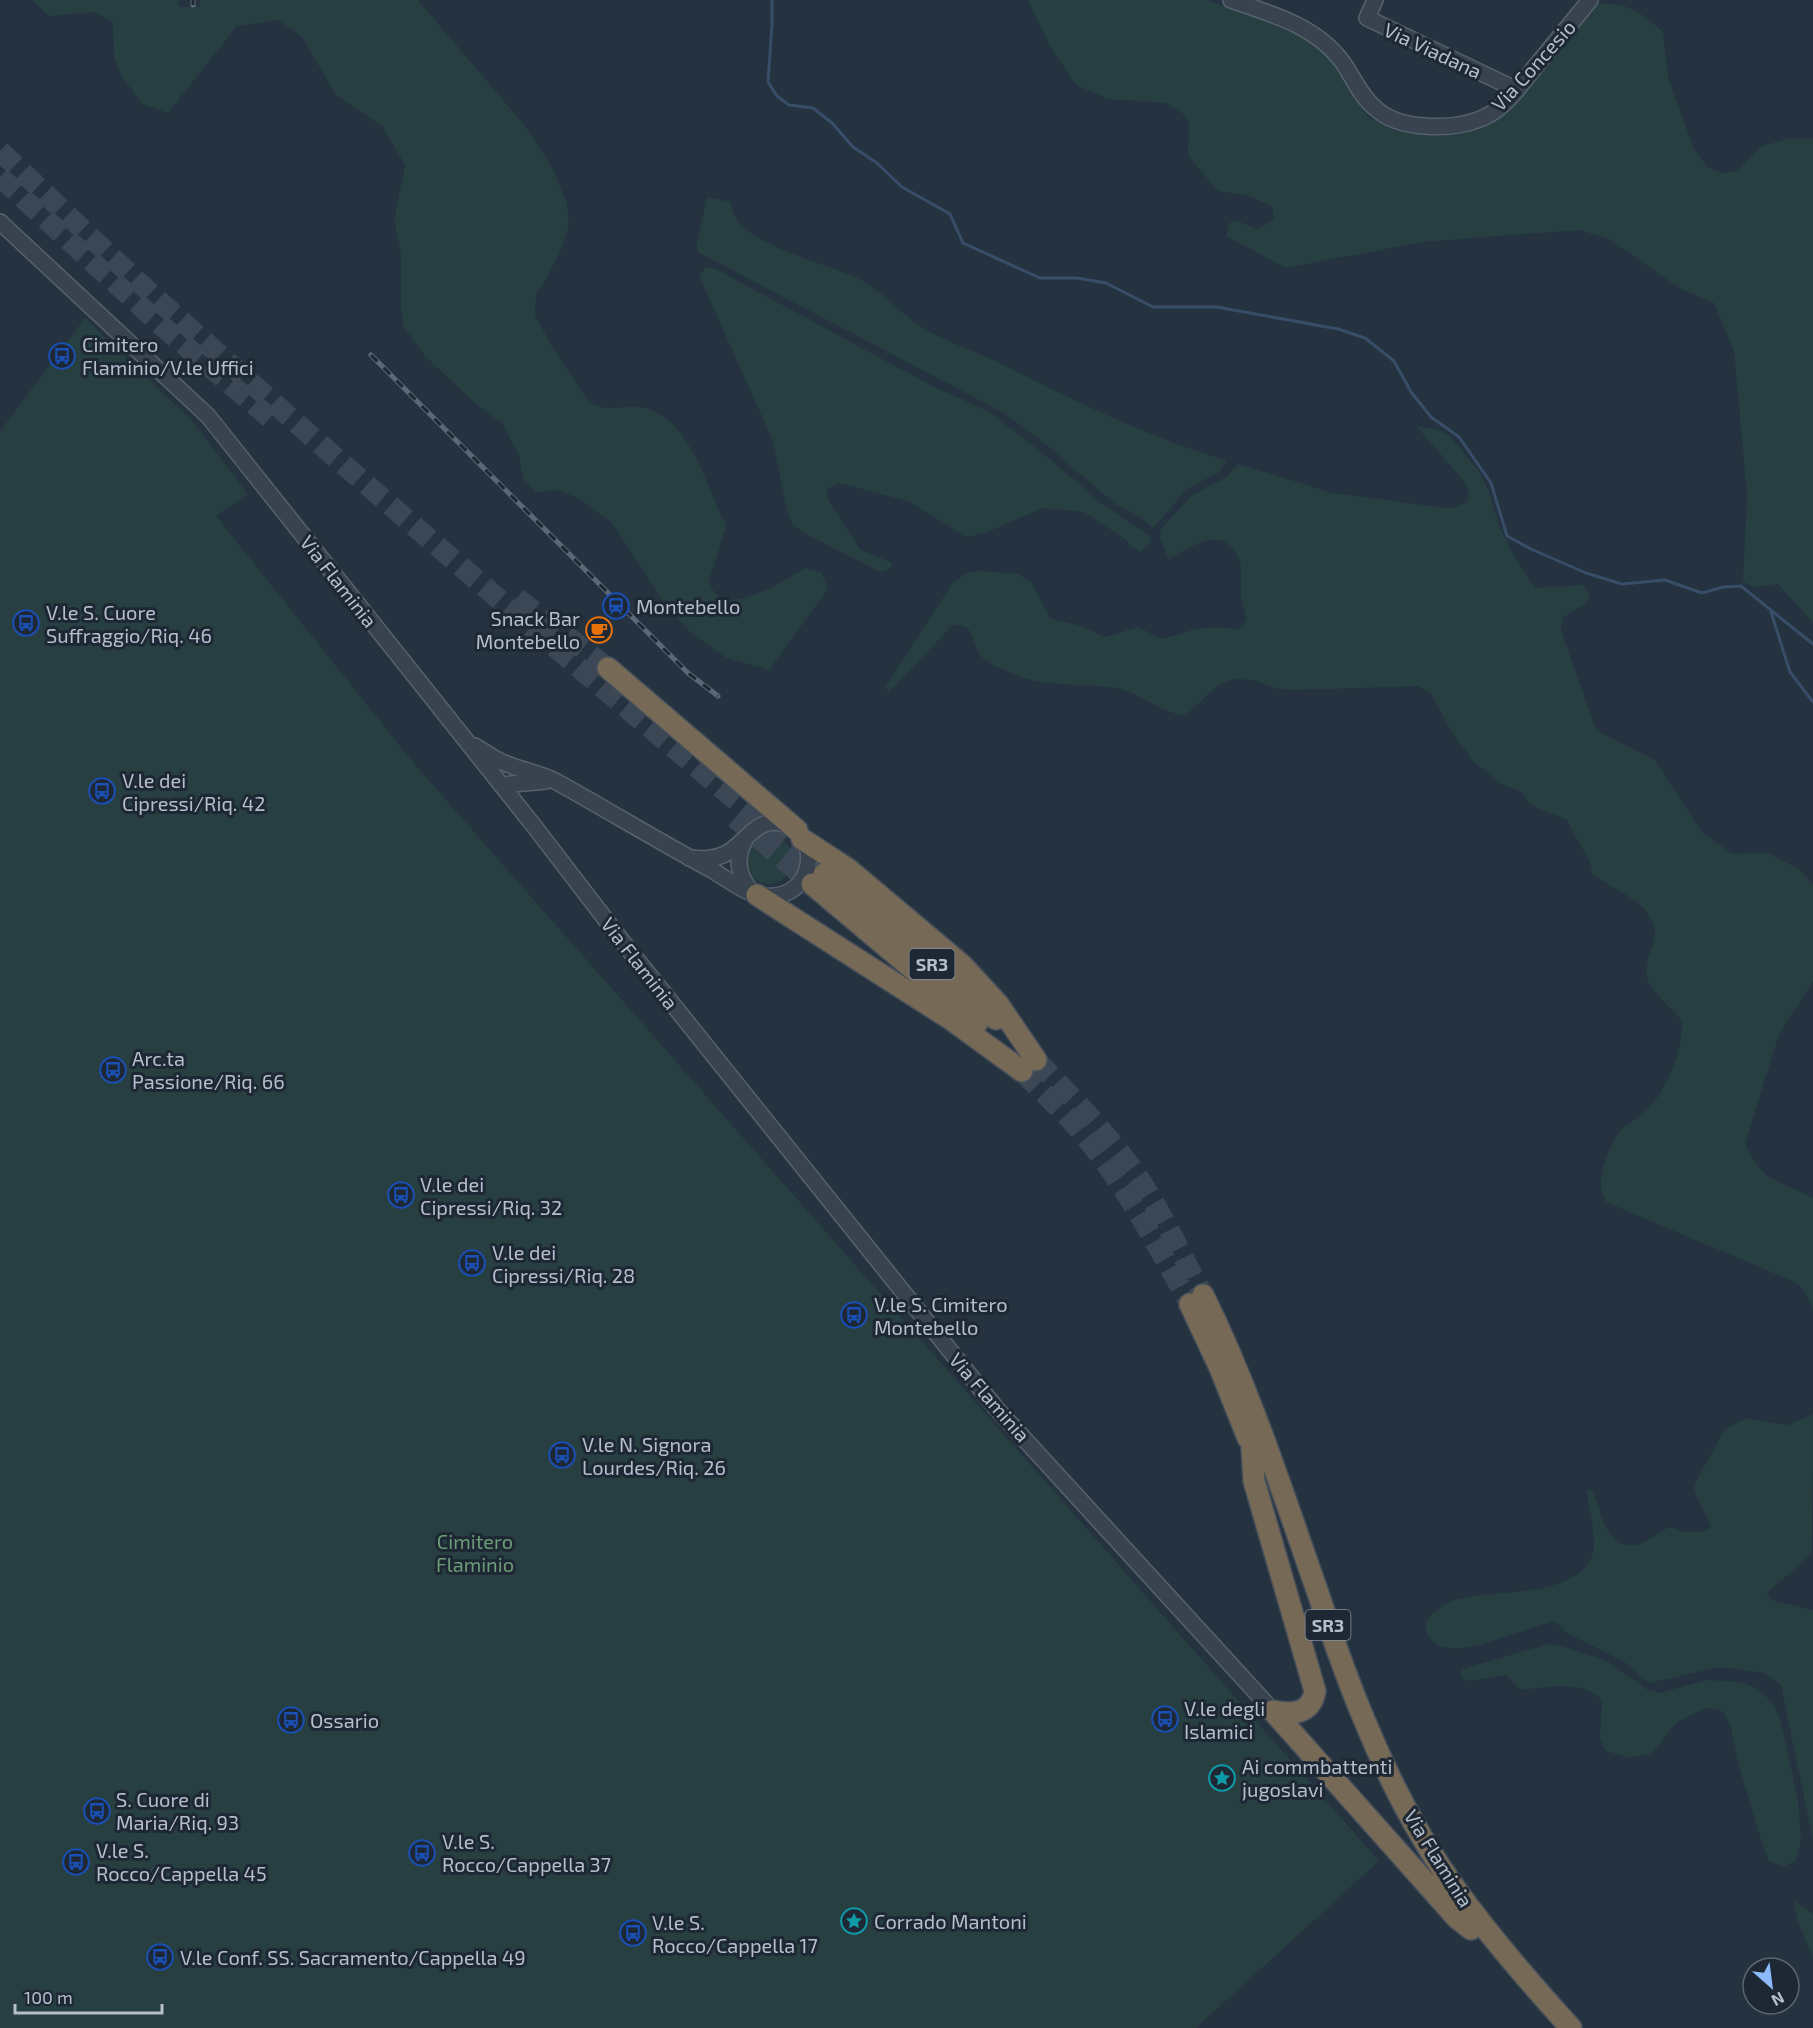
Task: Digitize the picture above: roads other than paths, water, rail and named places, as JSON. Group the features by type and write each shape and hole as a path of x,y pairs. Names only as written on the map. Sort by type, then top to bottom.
{"highway":[{"path":"608,668 800,834 848,869 962,965 998,1004 1029,1066"},
{"name":"SR3","path":"818,879 981,1028 1029,1066"},
{"path":"756,895 1029,1066"},
{"name":"Via Flaminia","path":"1559,2028 1471,1929 1409,1838 1370,1764 1334,1683 1252,1447 1220,1368 1196,1299 1230,1353 1266,1445 1345,1672 1378,1750 1414,1822 1456,1889 1491,1936 1570,2028"},
{"path":"1252,1447 1254,1480 1315,1691 1313,1701 1305,1709 1289,1714 1273,1711"},
{"path":"1273,1711 1457,1918 1471,1929"}],"street":[{"name":"Via Concesio","path":"1231,0 1298,24 1321,40 1341,59 1369,102 1381,113 1396,121 1429,127 1468,123 1493,113 1517,90 1590,0"},
{"name":"Via Viadana","path":"1375,0 1367,18 1517,90"},
{"name":"Via Flaminia","path":"0,222 208,416 534,826 791,1155 996,1408 1273,1711"},
{"path":"466,742 489,757 529,776 554,781 689,858 756,895 781,894 789,891 802,881 808,871 809,861 800,834 781,823 771,822 754,828 735,848 719,856 689,858"},
{"path":"498,782 529,776"},
{"path":"529,776 526,801 534,826"},
{"path":"746,837 739,853 740,869 745,883 756,895"}],"waterway":[{"path":"772,0 768,82 777,96 789,105 813,108 832,123 853,147 877,163 902,187 950,214 963,243 1040,278 1077,278 1106,283 1153,307 1217,307 1338,329 1365,338 1394,361 1411,392 1431,417 1459,437 1491,483 1507,536 1586,573 1622,584 1665,580 1702,593 1723,587 1741,586 1813,644"},
{"path":"1771,612 1790,672 1813,702"}],"tunnel":[{"path":"0,151 154,296 336,457 577,666 821,871"},
{"path":"0,177 161,325 270,418"},
{"path":"517,598 608,668"},
{"path":"735,818 812,884"},
{"path":"1036,1060 1095,1123 1139,1178 1203,1295"},
{"path":"1022,1071 1069,1118 1099,1154 1140,1216 1190,1304"}],"railway":[{"path":"193,0 193,5"},
{"path":"371,355 688,673 718,696"}],"place":[{"name":"Cimitero Flaminio/V.le Uffici","path":"62,356"},
{"name":"Montebello","path":"616,606"},
{"name":"V.le S. Cuore Suffraggio/Riq. 46","path":"26,623"},
{"name":"Snack Bar Montebello","path":"599,630"},
{"name":"V.le dei Cipressi/Riq. 42","path":"102,791"},
{"name":"Arc.ta Passione/Riq. 66","path":"113,1070"},
{"name":"V.le dei Cipressi/Riq. 32","path":"401,1195"},
{"name":"V.le dei Cipressi/Riq. 28","path":"472,1263"},
{"name":"V.le S. Cimitero Montebello","path":"854,1315"},
{"name":"V.le N. Signora Lourdes/Riq. 26","path":"562,1455"},
{"name":"V.le degli Islamici","path":"1165,1719"},
{"name":"Ossario","path":"291,1720"},
{"name":"Ai commbattenti jugoslavi","path":"1222,1778"},
{"name":"S. Cuore di Maria/Riq. 93","path":"97,1811"},
{"name":"V.le S. Rocco/Cappella 37","path":"422,1853"},
{"name":"V.le S. Rocco/Cappella 45","path":"76,1862"},
{"name":"Corrado Mantoni","path":"854,1921"},
{"name":"V.le S. Rocco/Cappella 17","path":"633,1933"},
{"name":"V.le Conf. SS. Sacramento/Cappella 49","path":"160,1957"}],"park label":[{"name":"Cimitero Flaminio","path":"475,1552"}]}
